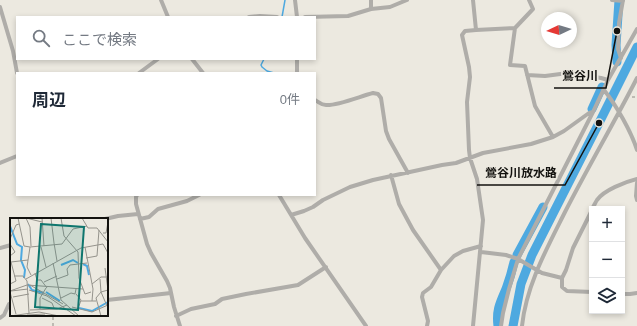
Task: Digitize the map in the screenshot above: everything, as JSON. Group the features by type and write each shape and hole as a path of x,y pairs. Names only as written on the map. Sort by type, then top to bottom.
{"street":[{"path":"161,0 168,16"},
{"path":"295,0 297,16"},
{"path":"371,0 371,10"},
{"path":"316,17 348,16 390,7 407,0"},
{"path":"474,0 476,30"},
{"path":"529,0 533,9 515,28 510,65 525,66 535,106 553,137"},
{"path":"612,0 621,0 618,49 621,58"},
{"path":"0,7 13,51 17,72"},
{"path":"472,326 483,220 477,179 469,150 467,102 470,77 462,35 465,32 476,30 515,28"},
{"path":"501,326 509,289 519,260 605,91 608,80 637,29"},
{"path":"140,72 157,60"},
{"path":"193,60 202,72"},
{"path":"297,60 297,72"},
{"path":"527,75 545,76 568,74 608,80"},
{"path":"522,326 528,295 536,270 588,168 637,78"},
{"path":"605,91 618,111 635,143 637,150"},
{"path":"316,101 321,104 334,105 373,93 378,94 387,135 408,172"},
{"path":"291,215 313,207 323,200 350,187 391,175 456,163 483,153 531,144 553,137 589,113 593,112"},
{"path":"0,163 16,156"},
{"path":"391,175 399,204 412,230 441,270"},
{"path":"594,206 605,192 630,180 637,179"},
{"path":"637,183 637,200"},
{"path":"136,196 138,214 147,244 167,281 180,326"},
{"path":"140,219 149,217 158,209 187,201 197,196"},
{"path":"280,196 366,326"},
{"path":"108,218 138,214"},
{"path":"589,215 573,248 562,278 562,287 567,290 589,292"},
{"path":"0,248 10,245"},
{"path":"427,326 428,321 422,297 423,293 431,287 441,270 454,256 463,251 481,246"},
{"path":"480,252 506,255 519,260 547,275 562,278"},
{"path":"176,316 191,309 214,304 222,299 298,285 326,267"},
{"path":"108,300 171,293"},
{"path":"625,294 637,293"},
{"path":"0,318 4,315 10,304"}],"waterway":[{"path":"282,16 285,0"},
{"path":"617,62 616,45 619,0"},
{"path":"513,326 521,284 532,255 637,47"},
{"path":"264,60 261,65 262,67 270,72"},
{"path":"592,109 602,87"},
{"path":"517,255 543,207"},
{"path":"498,326 499,307 514,262"}],"place":[{"name":"鶯谷川","path":"617,31"},
{"name":"鶯谷川放水路","path":"599,123"}]}
